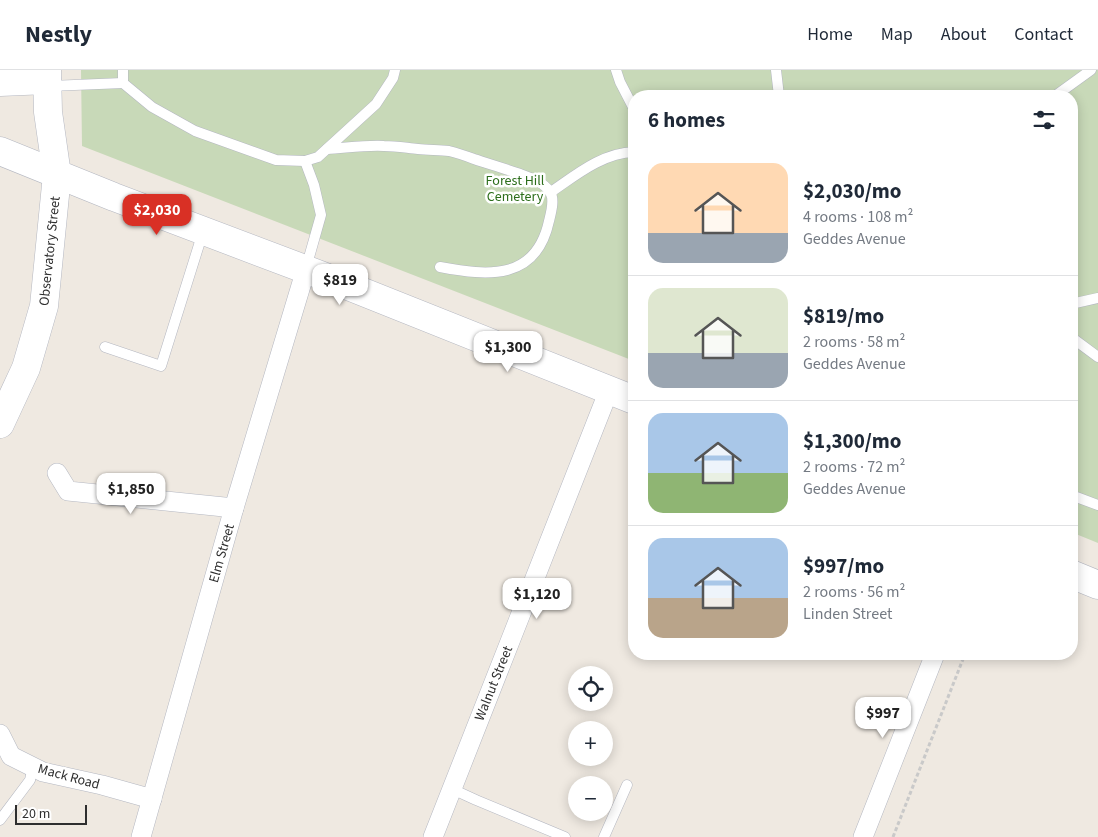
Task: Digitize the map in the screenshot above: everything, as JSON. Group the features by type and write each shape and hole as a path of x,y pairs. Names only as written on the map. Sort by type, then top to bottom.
{"main road":[{"path":"0,82 47,79"},
{"name":"Observatory Street","path":"0,424 26,368 44,306 57,174 48,112 47,79"},
{"path":"0,151 306,269 621,395"},
{"path":"1078,577 1098,585"}],"street":[{"name":"Elm Street","path":"141,837 234,508 306,269"},
{"name":"Walnut Street","path":"433,837 621,395"},
{"path":"57,473 68,491 234,508"},
{"path":"863,837 933,660"},
{"name":"Mack Road","path":"0,734 11,756 43,772 102,784 152,799"}],"lane":[{"path":"123,70 124,83"},
{"path":"47,79 124,83 152,107 195,130 276,160 305,161 318,157 376,104 393,78 395,70"},
{"path":"616,70 628,97"},
{"path":"776,70 778,90"},
{"path":"1063,90 1091,70"},
{"path":"327,149 384,146 450,152 536,180 551,192 551,212 543,242 528,260 517,267 490,273 440,267"},
{"path":"551,192 596,162 628,152"},
{"path":"305,161 314,185 321,215 306,269"},
{"path":"105,347 162,366 204,230"},
{"path":"1078,302 1098,298"},
{"path":"1078,342 1098,357"},
{"path":"1078,497 1098,505"},
{"path":"0,820 30,780 33,766"},
{"path":"604,837 627,784"},
{"path":"452,789 565,837"}],"path":[{"path":"893,837 963,660"}],"green space":[{"name":"Forest Hill Cemetery","path":"81,70 1098,70 1098,543 1078,535 1078,90 628,90 628,359 82,146"}]}
